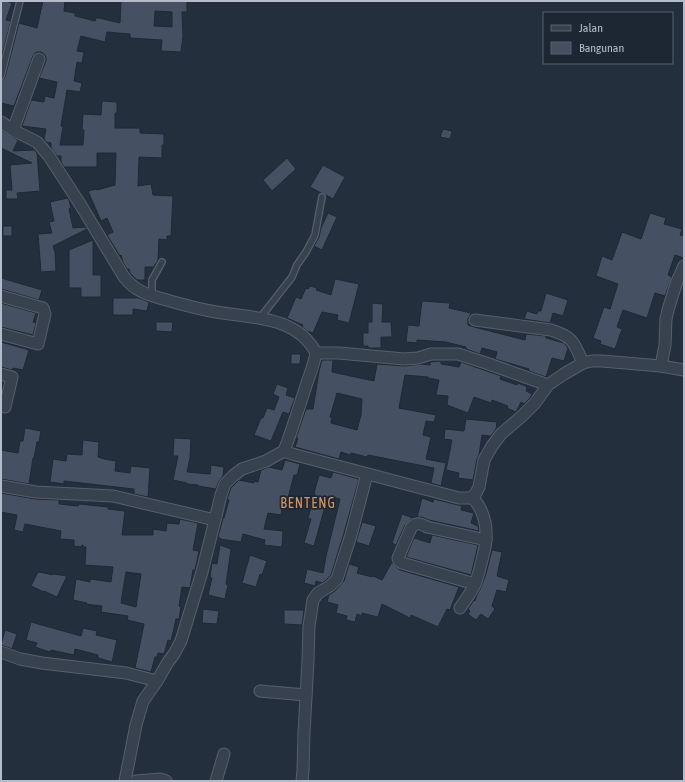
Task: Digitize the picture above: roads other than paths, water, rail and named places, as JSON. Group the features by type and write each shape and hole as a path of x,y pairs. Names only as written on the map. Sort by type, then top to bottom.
{"street":[{"path":"13,130 39,59"},
{"path":"1,122 37,142 49,156 124,277 135,288 152,296 215,312 278,322 289,326 298,332 312,344 316,353 299,410 284,451 242,469 232,476 225,484 202,572 181,641 178,649 143,701 124,781"},
{"path":"661,366 665,345 666,319 668,310 684,266"},
{"path":"1,296 43,308 45,314 38,344 1,334"},
{"path":"474,320 551,330 561,333 568,336 573,342 583,363"},
{"path":"316,353 339,353 404,359 418,358 431,354 458,354 548,385"},
{"path":"284,451 459,498 469,498 475,494 479,487 484,460 501,434 535,403 548,385 564,374 583,363 592,361 661,366 684,370"},
{"path":"1,374 12,377 4,407"},
{"path":"302,781 309,626 313,600 318,593 330,586 337,578 368,474"},
{"path":"1,486 36,492 113,496 215,520"},
{"path":"460,608 475,584 486,540 485,526 481,510 478,503 472,497"},
{"path":"475,584 402,562 398,558 411,528 417,523 427,527 486,540"},
{"path":"1,652 20,659 126,673 157,681"},
{"path":"260,691 306,695"},
{"path":"216,781 224,754"},
{"path":"136,781 160,778 166,781"}],"lane":[{"path":"1,76 20,1"},
{"path":"260,318 292,277 297,265 312,241 322,198"},
{"path":"152,296 152,280 162,262"}],"district":[{"name":"BENTENG","path":"308,503"}]}
